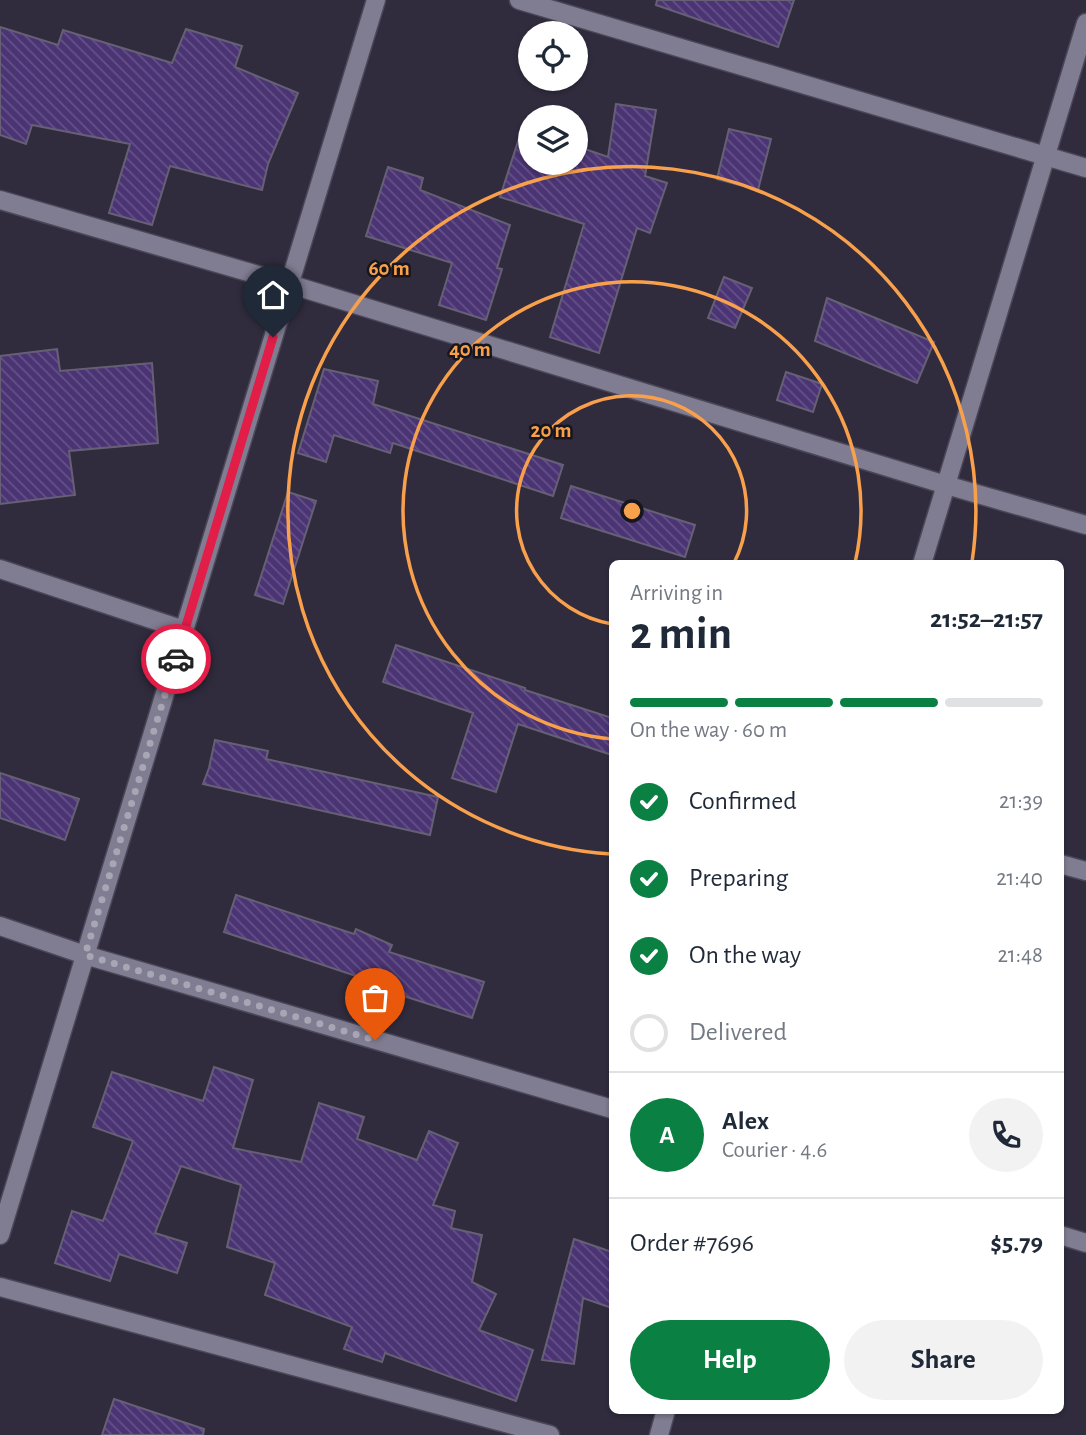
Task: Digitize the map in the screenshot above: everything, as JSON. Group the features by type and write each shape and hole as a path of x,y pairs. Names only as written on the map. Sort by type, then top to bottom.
{"street":[{"path":"0,1236 376,0"},
{"path":"519,0 1086,168"},
{"path":"923,560 1086,23"},
{"path":"0,200 289,284 946,485 1086,525"},
{"path":"0,569 184,630"},
{"path":"1064,865 1086,871"},
{"path":"0,926 85,955 609,1108"},
{"path":"1064,1237 1086,1242"},
{"path":"0,1287 550,1435"},
{"path":"659,1435 665,1414"}],"building":[{"path":"657,0 794,0 778,47 656,5"},
{"path":"0,27 58,45 63,30 172,63 186,29 242,46 235,67 298,93 268,164 262,190 170,166 152,225 109,213 130,144 32,125 26,144 0,135"},
{"path":"616,104 656,110 645,176 667,183 650,233 637,228 599,353 550,337 584,224 500,197 518,141 518,175 588,175 588,150 608,157"},
{"path":"729,129 771,139 758,190 717,179"},
{"path":"388,167 423,178 420,190 510,225 497,268 502,269 486,320 439,305 452,263 366,236"},
{"path":"724,277 752,288 735,328 708,318"},
{"path":"827,298 934,342 917,383 815,341"},
{"path":"57,349 60,371 152,363 158,443 69,451 75,495 0,504 0,356"},
{"path":"324,369 378,381 373,404 563,465 553,496 393,443 390,453 334,435 326,462 298,453"},
{"path":"786,372 822,384 813,412 777,400"},
{"path":"571,486 695,525 685,557 561,518"},
{"path":"288,492 316,501 283,604 255,595"},
{"path":"396,645 609,717 609,754 518,724 496,792 452,778 473,713 383,682"},
{"path":"215,740 268,751 266,759 438,797 430,835 203,784"},
{"path":"0,773 79,799 65,840 0,818"},
{"path":"236,895 354,934 356,929 392,945 389,952 484,982 472,1018 224,932"},
{"path":"214,1067 253,1080 233,1148 301,1162 319,1103 364,1117 357,1139 417,1160 429,1131 458,1143 433,1205 455,1211 451,1228 482,1235 472,1282 496,1294 479,1330 533,1350 516,1401 385,1353 382,1362 344,1349 352,1327 265,1295 275,1263 227,1247 241,1185 181,1166 155,1233 187,1243 177,1273 119,1254 110,1281 55,1263 72,1211 103,1221 133,1141 93,1127 112,1072 203,1101"},
{"path":"574,1239 609,1251 609,1307 583,1298 574,1364 542,1360"},
{"path":"114,1399 204,1429 203,1435 102,1435"}],"way so far":[{"path":"176,659 85,955 375,1040"}],"route":[{"path":"176,659 273,337"}]}
